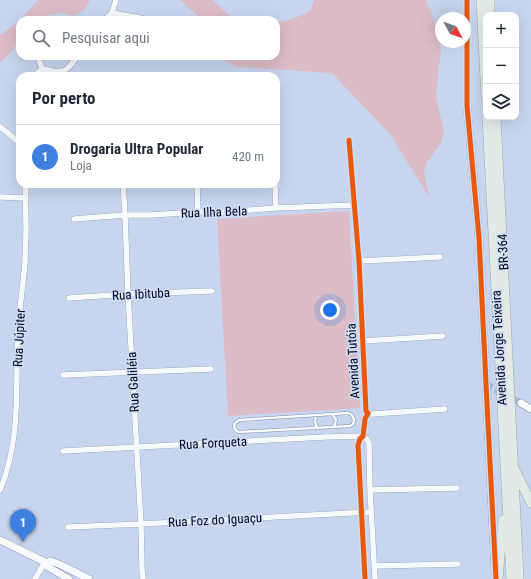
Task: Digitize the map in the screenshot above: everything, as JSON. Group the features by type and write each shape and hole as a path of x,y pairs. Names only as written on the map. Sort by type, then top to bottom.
{"highway":[{"path":"481,0 485,84"},
{"path":"490,0 490,12"},
{"name":"Avenida Jorge Teixeira","path":"487,120 511,579"},
{"name":"BR-364","path":"496,120 514,504 519,579"},
{"path":"513,466 531,503"},
{"path":"497,579 506,489"}],"street":[{"path":"109,16 112,13 116,0"},
{"path":"467,0 467,106 480,238 486,384 497,579"},
{"path":"112,13 129,16"},
{"path":"39,60 42,69"},
{"path":"42,69 58,72 65,70 74,60"},
{"path":"39,72 42,69"},
{"path":"0,127 16,140"},
{"name":"Avenida Tutóia","path":"349,140 359,261 366,411 368,413 365,419 363,436 358,445 365,579"},
{"name":"Rua Júpiter","path":"0,490 6,477 16,424 18,327 24,266 26,188"},
{"name":"Rua Galiléia","path":"123,188 143,579"},
{"path":"197,188 198,212"},
{"path":"275,188 276,208"},
{"path":"0,197 26,198"},
{"name":"Rua Ilha Bela","path":"74,219 125,215 225,212 276,208 354,205"},
{"path":"359,261 440,257"},
{"name":"Rua Ibituba","path":"69,298 212,291"},
{"path":"363,341 443,336"},
{"path":"63,375 211,369"},
{"path":"521,403 531,410"},
{"path":"368,413 372,414 445,409"},
{"name":"Avenida Tutóia","path":"363,436 369,443 375,579"},
{"name":"Rua Forqueta","path":"63,451 363,436"},
{"path":"370,490 457,488"},
{"name":"Rua Foz do Iguaçu","path":"68,527 371,512"},
{"path":"0,540 46,563 48,567 69,579"},
{"path":"35,579 46,563 51,561 89,579"},
{"path":"374,566 458,564"}],"lane":[{"path":"333,414 336,420 334,427"},
{"path":"333,414 350,414 353,416 353,424 350,426 325,428 239,432 236,431 234,427 235,423 239,420 333,414"},
{"path":"316,415 315,422 317,428"},
{"path":"325,428 325,437"}],"shaded area":[{"path":"38,0 90,0 84,10 74,16 62,13 44,16 23,16"},
{"path":"180,0 212,0 230,16 198,16"},
{"path":"314,0 426,0 435,24 435,48 441,48 436,96 444,131 441,143 427,162 424,173 429,197 390,134 332,73 238,67 223,60 280,60 280,21 299,17 311,10"},
{"path":"16,23 16,46 0,62 0,35"},
{"path":"349,211 360,408 228,416 217,219"}],"tunnel":[{"path":"486,384 521,403"}],"cycle path":[{"path":"467,0 467,106 479,238 496,579"},
{"path":"349,140 359,261 366,411 368,413 365,419 363,436 358,445 365,579"}],"place":[{"name":"Drogaria Ultra Popular","path":"23,542"}]}
